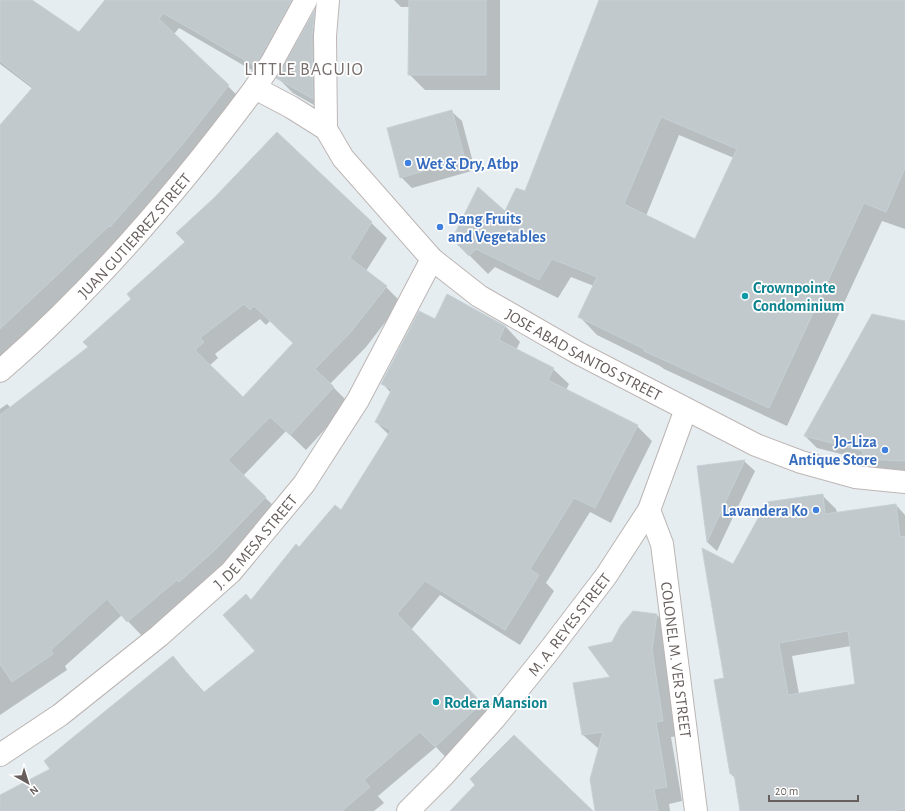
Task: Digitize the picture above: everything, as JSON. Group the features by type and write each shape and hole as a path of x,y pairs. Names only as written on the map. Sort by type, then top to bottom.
{"street":[{"path":"255,88 272,62 306,0"},
{"name":"JOSE ABAD SANTOS STREET","path":"326,129 325,36 328,0"},
{"name":"JOSE ABAD SANTOS STREET","path":"255,88 292,107 326,129 343,158 432,259 479,296 578,353 756,445 801,462 855,477 905,482"},
{"name":"JUAN GUTIERREZ STREET","path":"0,370 25,349 103,272 199,163 255,88"},
{"name":"J. DE MESA STREET","path":"0,755 66,710 159,636 231,572 308,478 358,400 432,259"},
{"name":"M. A. REYES STREET","path":"408,811 460,758 534,670 606,576 649,510 686,409"},
{"name":"COLONEL M. VER STREET","path":"649,510 662,544 696,811"}],"building":[{"path":"0,0 32,0 79,32 105,0 292,0 255,66 163,13 159,19 229,85 182,145 110,227 109,226 0,329 0,125 33,87 0,61"},
{"path":"409,0 486,0 486,75 408,75"},
{"path":"599,0 905,0 905,168 886,212 864,203 769,408 644,351 644,349 578,317 597,277 552,259 539,280 476,249 469,256 452,239 478,187 505,211 516,188 525,191","holes":["661,117 737,149 695,239 624,204"]},
{"path":"315,10 312,36 313,99 276,78"},
{"path":"452,110 465,159 400,178 387,128"},
{"path":"277,132 372,222 350,258 387,286 351,332 315,369 334,387 290,435 270,417 228,460 266,497 214,551 179,582 177,580 127,622 107,599 51,650 53,654 12,682 0,664 0,415 88,347 83,342 131,299 127,294 185,242 176,233 214,198","holes":["244,304 250,310 254,306 293,343 243,397 195,350 204,342 200,338"]},
{"path":"447,294 505,326 499,340 554,368 548,380 638,425 595,508 574,498 530,569 539,575 505,630 425,581 397,614 482,703 435,747 420,732 364,780 370,787 342,811 0,811 0,795 50,769 44,761 173,656 203,693 255,651 223,615 246,594 251,600 296,544 299,547 335,505 341,510 391,430 375,422 392,389 381,384 419,311 435,319"},
{"path":"872,314 905,321 905,461 862,459 863,451 804,436"},
{"path":"745,460 707,542 697,466"},
{"path":"823,494 825,514 896,504 900,537 905,536 905,809 890,811 740,811 734,774 730,774 714,680 724,678 702,548 733,564 767,502","holes":["848,631 855,684 788,695 779,643"]},
{"path":"633,611 657,614 652,650 663,721 656,722 667,787 654,789 658,811 595,811 590,779 603,732 582,735 573,683 610,677 588,647 612,642 621,625"},
{"path":"514,735 593,811 450,811 475,785 470,779"}],"place":[{"name":"Wet & Dry, Atbp","path":"408,163"},
{"name":"Dang Fruits and Vegetables","path":"440,227"},
{"name":"Crownpointe Condominium","path":"745,296"},
{"name":"Jo-Liza Antique Store","path":"885,450"},
{"name":"Lavandera Ko","path":"816,510"},
{"name":"Rodera Mansion","path":"436,702"}],"district":[{"name":"LITTLE BAGUIO","path":"304,69"}]}
